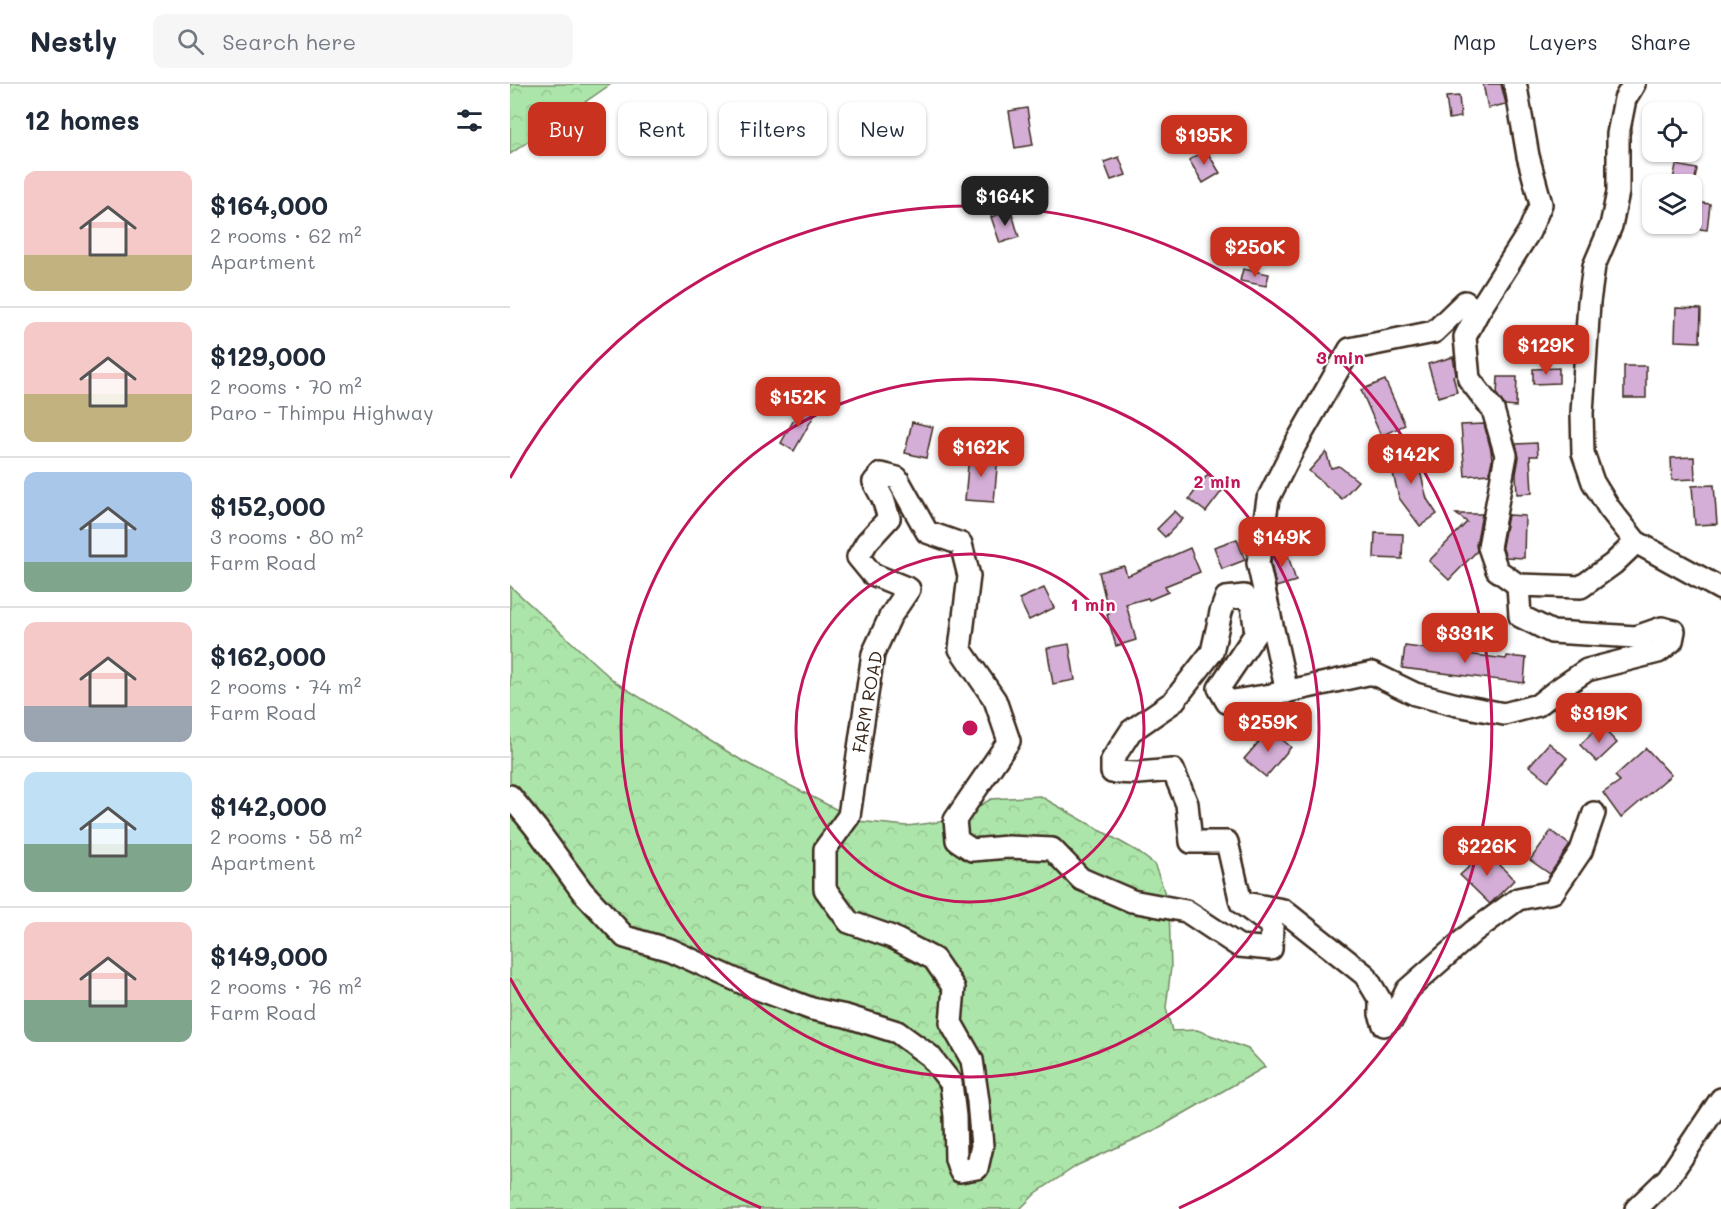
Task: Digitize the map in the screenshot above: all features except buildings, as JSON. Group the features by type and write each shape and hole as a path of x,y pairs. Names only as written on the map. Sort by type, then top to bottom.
{"street":[{"path":"1514,84 1528,156 1541,204 1529,232 1478,312 1465,337 1470,379 1493,410 1506,454 1489,547 1497,570 1518,585 1581,587 1613,564 1636,542"},
{"path":"1634,84 1625,99 1618,134 1618,192 1611,226 1594,266 1589,302 1582,413 1583,453 1593,482 1609,508 1636,542 1721,589"},
{"path":"1287,692 1258,564 1268,499 1295,445 1350,349 1434,332 1465,302 1478,312"},
{"name":"FARM ROAD","path":"510,796 582,891 625,937 670,950 745,984 812,1009 846,1016 897,1032 930,1056 951,1083 955,1116 956,1159 960,1171 977,1168 982,1146 978,1101 972,1060 951,1023 954,988 934,959 891,937 849,922 825,889 825,849 849,816 873,654 890,617 909,589 872,574 858,557 867,542 889,518 874,482 881,474 897,478 927,532 961,544 969,576 960,649 995,700 1010,741 955,820 957,840 972,850 1008,847 1052,849 1081,879 1132,901 1186,911 1239,946 1271,949 1272,926 1241,903"},
{"path":"1518,585 1520,616 1552,632 1636,637 1662,628 1674,631 1672,641 1658,652 1587,670 1538,705 1504,714 1415,694 1372,673 1287,692 1227,702 1219,688 1256,633 1252,605 1244,596 1226,598 1212,652 1173,702 1131,731 1112,760 1112,772 1138,773 1173,770 1187,804 1191,842 1227,842 1241,903 1283,910 1365,975 1380,1000 1380,1014 1384,1025 1393,1018 1407,990 1474,931 1518,899 1553,892 1581,851 1594,813"},
{"path":"1636,1209 1668,1178 1721,1100"}],"green space":[{"path":"510,84 611,84 585,102 528,102 528,142 510,154"},
{"path":"510,586 615,682 741,760 857,821 907,826 955,820 991,799 1040,796 1135,850 1154,864 1169,911 1171,967 1166,1008 1172,1031 1197,1030 1248,1049 1265,1067 1153,1131 1078,1165 1036,1193 1020,1209 510,1209"}]}
